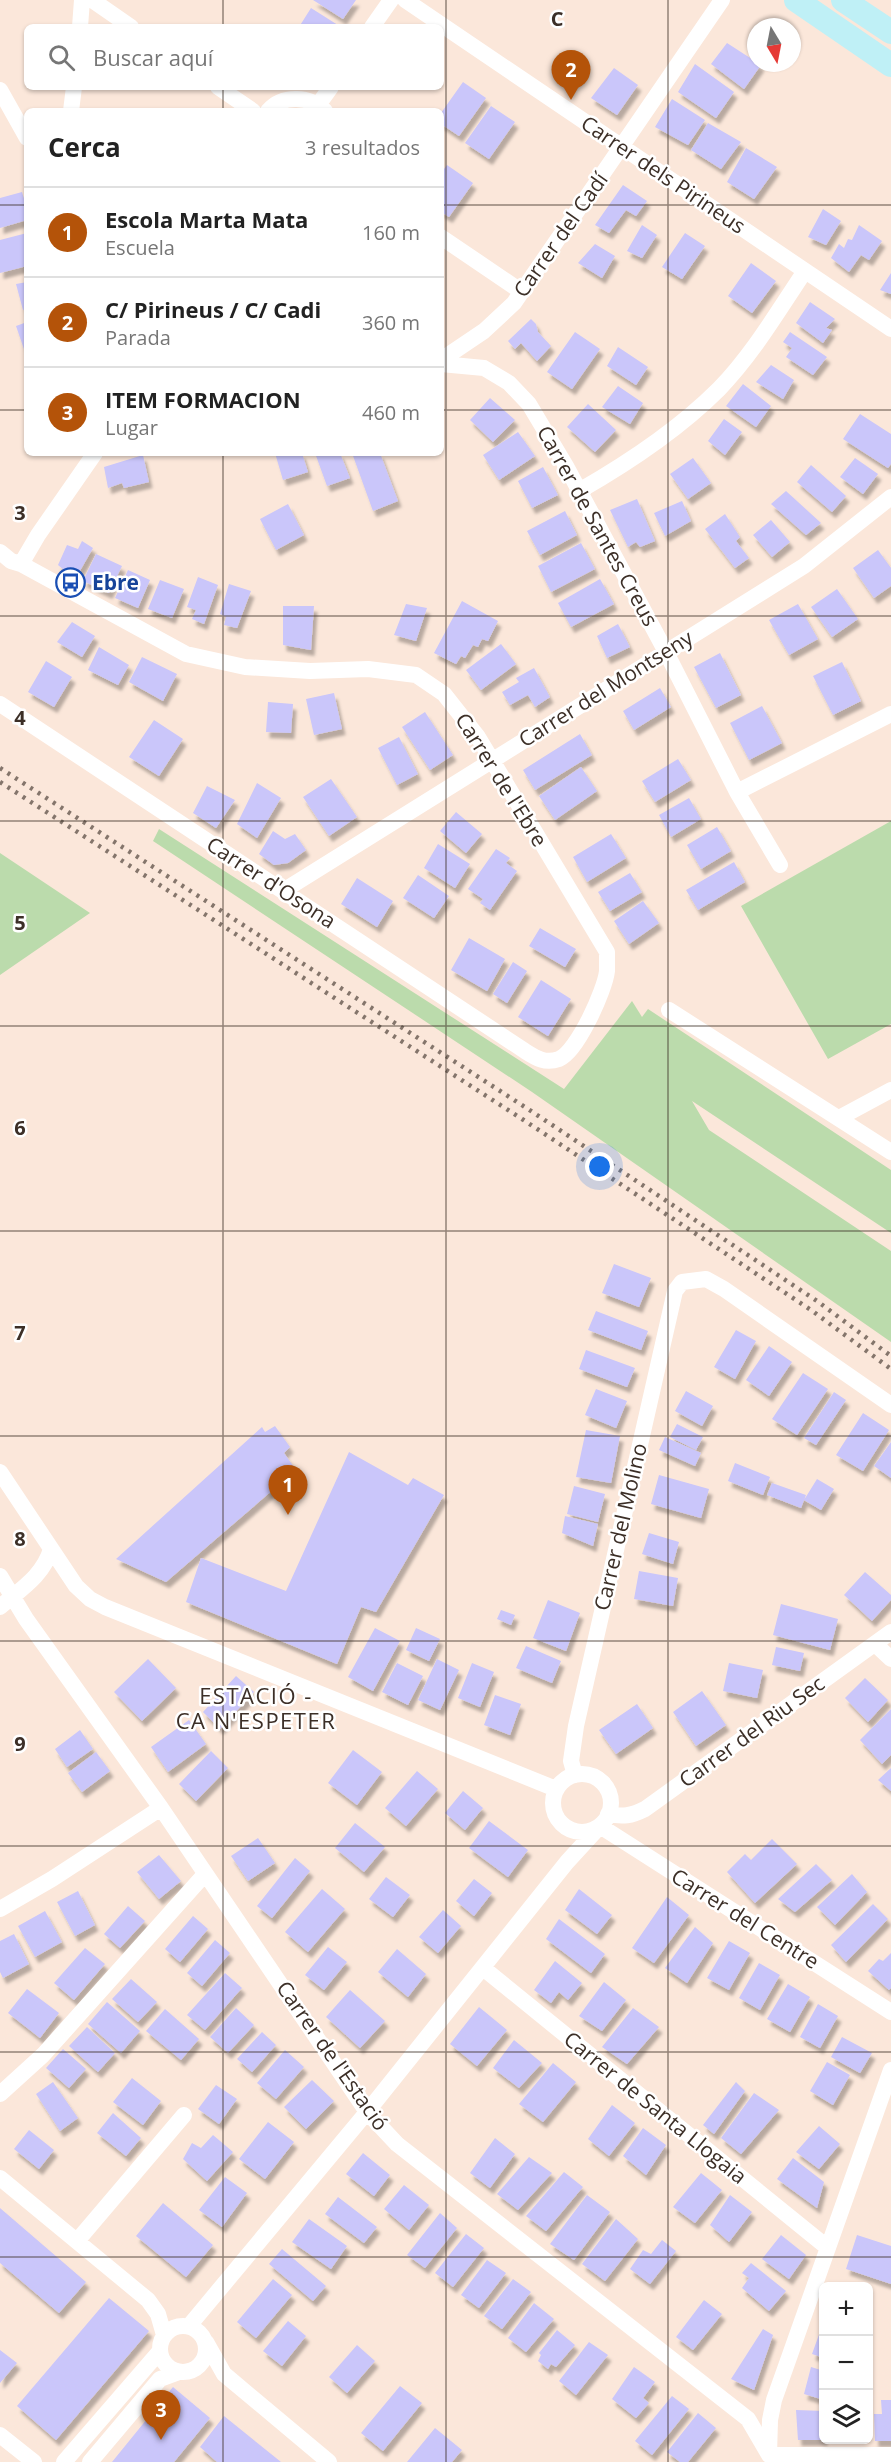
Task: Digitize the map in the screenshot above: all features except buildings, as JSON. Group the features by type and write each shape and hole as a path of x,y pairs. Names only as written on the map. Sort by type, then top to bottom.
{"street":[{"path":"80,24 82,0"},
{"path":"92,0 127,24"},
{"path":"374,24 391,0"},
{"name":"Carrer dels Pirineus","path":"405,0 440,24"},
{"name":"Carrer del Cadí","path":"444,360 484,331 514,303 722,0"},
{"path":"795,0 891,64"},
{"path":"843,0 891,32"},
{"name":"Carrer dels Pirineus","path":"444,26 891,329"},
{"path":"0,90 24,133"},
{"path":"71,108 74,90"},
{"path":"222,90 249,108"},
{"path":"273,108 284,101 299,99 322,108 330,90"},
{"path":"444,239 522,292"},
{"path":"579,491 678,426 719,388 747,356 805,271"},
{"name":"Carrer de Santes Creus","path":"444,362 484,368 509,383 529,404 579,491 738,792 780,866"},
{"path":"21,564 38,535 93,456"},
{"name":"Carrer del Montseny","path":"283,891 804,566 891,497"},
{"name":"Carrer de l'Ebre","path":"0,552 11,561 21,564 186,654 245,667 310,672 368,669 416,675 444,694 478,737 607,952 607,972 600,997 571,1050 558,1060 542,1061"},
{"name":"Carrer d'Osona","path":"0,704 542,1061"},
{"path":"738,792 891,714"},
{"path":"669,1010 759,1075 839,1119 891,1152"},
{"path":"839,1119 891,1090"},
{"name":"Carrer del Molino","path":"575,1775 571,1761 576,1726 675,1291 682,1282 706,1279 724,1289 891,1405"},
{"path":"0,1472 76,1586 90,1599 556,1789"},
{"path":"6,1601 36,1577 48,1559 51,1549"},
{"name":"Carrer de l'Estació","path":"0,1576 6,1601 26,1619 161,1808 367,2112 397,2144 748,2419 769,2458"},
{"name":"Carrer del Riu Sec","path":"604,1820 633,1815 645,1809 891,1632"},
{"path":"875,1644 891,1659"},
{"path":"189,2326 367,2112 567,1862 604,1820 610,1810 610,1795 598,1779 585,1774 575,1775 563,1781 556,1789 553,1801 554,1811 558,1820 566,1827 585,1832 604,1820"},
{"path":"0,1909 52,1879 161,1808"},
{"name":"Carrer del Centre","path":"604,1820 891,2012"},
{"path":"566,1827 571,1852 567,1862"},
{"path":"0,2094 44,2055 205,1874"},
{"name":"Carrer de Santa Llogaia","path":"483,1968 828,2248"},
{"path":"891,2070 774,2400 770,2420 769,2458 891,2455"},
{"path":"77,2241 184,2115"},
{"path":"0,2178 148,2300 158,2314 165,2335"},
{"path":"64,2462 160,2351 165,2335 171,2329 181,2325 196,2329 224,2374 329,2462"},
{"path":"90,2462 160,2379 201,2364 206,2357 206,2342"},
{"path":"160,2351 167,2366 186,2371 224,2374"},
{"path":"0,2435 34,2462"}],"green space":[{"path":"891,821 891,1024 828,1059 741,906"},
{"path":"159,829 564,1089 632,1001 642,1017 648,1009 891,1170 891,1233 692,1101 709,1130 891,1251 891,1342 532,1092 153,841"},
{"path":"0,853 90,913 0,975"}],"railway":[{"path":"0,768 528,1109 817,1301 891,1356"},
{"path":"0,782 522,1119 811,1310 891,1369"}],"place":[{"name":"C/ Pirineus / C/ Cadi","path":"571,100"},
{"name":"Ebre","path":"71,583"},
{"name":"Escola Marta Mata","path":"288,1515"},
{"name":"ITEM FORMACION","path":"161,2440"}],"district":[{"name":"ESTACIÓ - CA N'ESPETER","path":"256,1709"}]}
